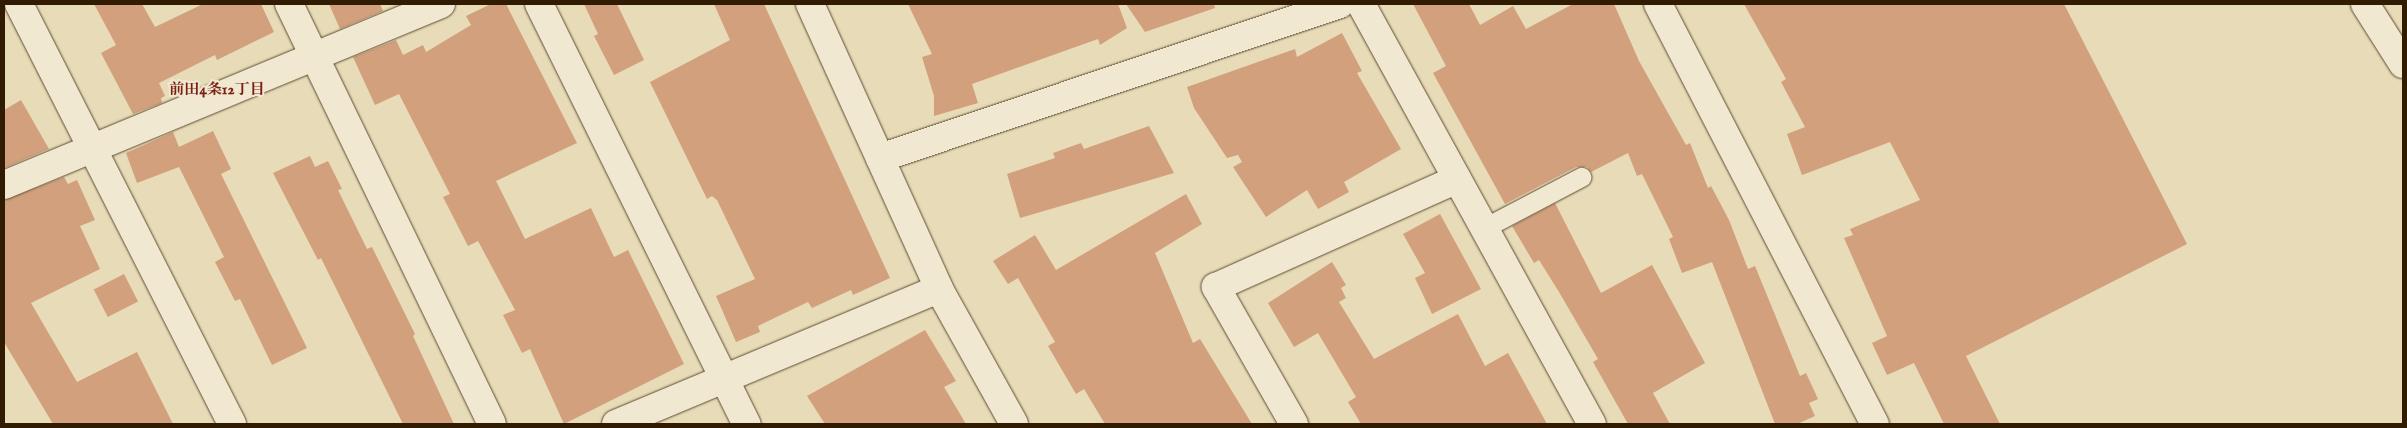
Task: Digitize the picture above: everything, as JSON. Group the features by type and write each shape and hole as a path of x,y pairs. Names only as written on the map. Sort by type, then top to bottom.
{"street":[{"path":"19,4 232,424"},
{"path":"289,4 492,424"},
{"path":"4,184 314,54 441,4"},
{"path":"539,4 723,380 747,424"},
{"path":"810,4 939,289 1014,424"},
{"path":"880,158 1340,4"},
{"path":"1362,4 1592,424"},
{"path":"1658,4 1875,424"},
{"path":"2365,4 2403,64"},
{"path":"1294,424 1216,287 1457,179"},
{"path":"616,424 939,289"}],"lane":[{"path":"1484,228 1581,177"}],"building":[{"path":"94,4 142,4 155,27 203,4 261,4 274,32 217,60 215,55 159,83 165,96 161,98 162,103 133,114 101,53 116,45"},
{"path":"329,4 380,4 383,11 340,29"},
{"path":"491,4 506,4 577,143 496,181 525,239 591,208 614,257 628,250 684,364 564,424 530,349 522,353 503,315 515,310 478,241 468,246 443,197 450,194 399,94 375,105 353,57 396,40 403,55 423,45 426,52 471,25 466,16"},
{"path":"584,4 617,4 644,60 614,75 594,36 598,34"},
{"path":"714,4 764,4 890,278 853,295 851,290 812,308 808,302 758,326 760,332 736,342 716,296 755,279 717,200 712,196 707,199 650,82 730,40"},
{"path":"908,4 1118,4 1127,28 1100,45 1098,39 972,84 978,103 934,116 934,96 922,57 932,54"},
{"path":"1126,4 1214,4 1215,8 1145,32"},
{"path":"1413,4 1469,4 1480,25 1513,6 1526,29 1573,4 1614,4 1639,61 1686,145 1690,143 1708,188 1711,186 1729,220 1748,269 1755,266 1800,376 1806,373 1818,399 1809,403 1815,416 1797,424 1775,424 1712,262 1682,273 1669,239 1673,237 1642,174 1637,176 1628,153 1591,172 1587,167 1576,167 1505,204 1433,73 1446,66"},
{"path":"1744,4 2064,4 2187,244 1966,356 2000,424 1944,424 1914,363 1887,375 1872,343 1887,336 1844,238 1853,235 1850,229 1920,200 1890,142 1802,175 1787,134 1805,127 1781,82 1786,79"},
{"path":"1342,33 1362,71 1357,73 1401,149 1344,182 1349,192 1318,209 1307,190 1266,217 1233,167 1242,162 1238,155 1227,158 1194,108 1187,87 1295,49 1297,57"},
{"path":"21,100 49,149 4,168 4,110"},
{"path":"1149,126 1174,173 1020,218 1007,174 1055,158 1053,153 1081,143 1084,149"},
{"path":"213,131 231,169 221,174 307,348 272,365 240,299 235,301 215,262 224,257 179,167 137,183 126,153 173,132 179,147"},
{"path":"310,156 315,167 328,161 342,189 338,190 367,249 372,247 415,334 413,336 454,424 403,424 321,258 318,260 273,173"},
{"path":"64,177 68,184 77,180 95,220 80,226 100,269 31,303 77,382 137,352 173,424 53,424 4,342 4,200"},
{"path":"1186,194 1202,224 1155,253 1193,343 1200,339 1252,424 1105,424 1084,389 1076,394 1048,346 1055,342 1018,278 1008,284 993,261 1035,235 1056,270"},
{"path":"1555,203 1601,293 1652,265 1705,363 1653,393 1670,424 1628,424 1593,362 1598,359 1559,292 1539,260 1534,263 1512,226"},
{"path":"1440,214 1481,289 1432,314 1415,278 1425,273 1403,234"},
{"path":"1332,262 1346,285 1341,288 1346,298 1339,302 1374,359 1458,314 1485,366 1508,353 1547,424 1361,424 1348,402 1356,397 1318,333 1294,347 1268,303"},
{"path":"124,274 138,302 108,317 94,289"},
{"path":"925,330 956,381 944,387 966,424 825,424 807,396"}],"district":[{"name":"前田4条12丁目","path":"217,90"}]}
